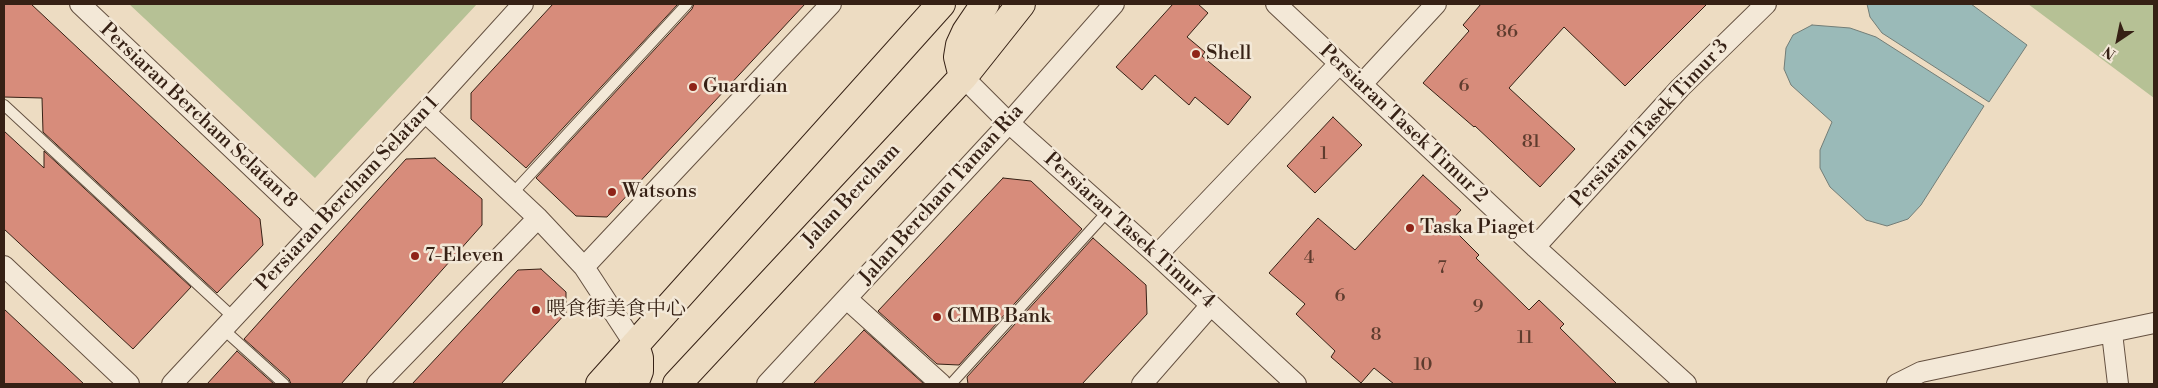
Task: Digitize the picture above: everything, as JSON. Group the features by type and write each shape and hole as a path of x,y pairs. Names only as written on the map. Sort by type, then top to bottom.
{"main road":[{"path":"600,384 941,4"},
{"path":"962,78 958,57 960,45 966,32 985,4"},
{"name":"Jalan Bercham","path":"677,384 962,78 1021,4"},
{"path":"634,384 639,371 639,358 635,345"}],"street":[{"name":"Persiaran Bercham Selatan 8","path":"80,4 316,228"},
{"name":"Persiaran Bercham Selatan 1","path":"172,384 523,4"},
{"path":"584,267 831,4"},
{"name":"Jalan Bercham Taman Ria","path":"767,384 848,299 1009,123 1114,4"},
{"name":"Persiaran Tasek Timur 2","path":"1276,4 1535,247 1686,384"},
{"path":"1362,84 1436,4"},
{"name":"Persiaran Tasek Timur 3","path":"1535,247 1680,88 1766,4"},
{"path":"1157,254 1340,64"},
{"name":"Persiaran Tasek Timur 4","path":"962,78 1009,123 1157,254 1296,384"},
{"path":"424,112 538,218 584,267 635,345"},
{"path":"377,384 538,218"},
{"path":"4,266 129,384"},
{"path":"848,299 941,384"},
{"path":"1142,384 1211,305"},
{"path":"1897,384 1922,372 2154,324"},
{"path":"2112,334 2118,384"}],"lane":[{"path":"512,194 687,4"},
{"path":"4,105 228,323 284,384"},
{"path":"951,384 1108,211"}],"green space":[{"path":"129,4 477,4 315,178"},
{"path":"2028,4 2154,4 2154,98"}],"water":[{"path":"1867,4 1971,4 2027,45 1989,102 1882,33 1870,17"},
{"path":"1812,25 1850,28 1876,37 1984,106 1921,205 1908,219 1887,226 1866,220 1830,187 1820,168 1820,150 1832,122 1791,85 1784,69 1786,48 1793,35"}],"building":[{"path":"4,4 31,4 260,219 263,245 217,293 43,132 42,98 4,97"},
{"path":"553,4 678,4 526,168 471,119 471,93"},
{"path":"694,4 805,4 607,217 576,216 536,178 692,9"},
{"path":"1173,4 1198,4 1208,13 1187,37 1205,52 1202,56 1251,97 1228,125 1195,97 1189,105 1155,75 1142,90 1116,67"},
{"path":"1481,4 1707,4 1625,86 1564,27 1509,88 1575,149 1540,187 1475,126 1423,83 1469,31 1463,25"},
{"path":"1333,117 1362,145 1315,193 1287,166"},
{"path":"4,131 44,168 44,151 191,287 133,349 4,229"},
{"path":"435,158 482,199 482,225 341,384 291,384 289,379 244,339 406,159"},
{"path":"1423,175 1461,210 1448,224 1479,255 1476,258 1529,310 1539,300 1564,324 1560,328 1617,384 1394,384 1374,368 1361,383 1331,357 1335,351 1296,314 1305,304 1269,273 1318,218 1355,250"},
{"path":"1003,178 1031,181 1082,229 959,365 937,364 878,311"},
{"path":"1093,238 1146,285 1147,314 1082,384 968,384 967,377"},
{"path":"541,269 566,292 566,313 501,384 412,384 518,270"},
{"path":"4,309 84,384 4,384"},
{"path":"864,330 924,384 813,384"},
{"path":"237,351 274,384 207,384"}],"place":[{"name":"Shell","path":"1196,54"},
{"name":"Guardian","path":"693,87"},
{"name":"Watsons","path":"612,192"},
{"name":"Taska Piaget","path":"1410,228"},
{"name":"7-Eleven","path":"415,256"},
{"name":"喂食街美食中心","path":"536,310"},
{"name":"CIMB Bank","path":"937,317"}]}
